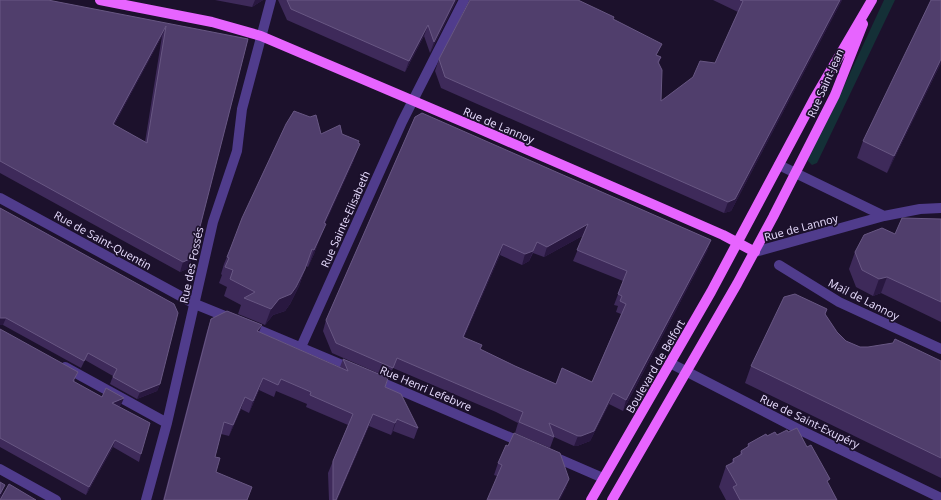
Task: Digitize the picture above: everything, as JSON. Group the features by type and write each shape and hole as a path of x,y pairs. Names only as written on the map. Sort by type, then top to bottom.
{"main road":[{"name":"Rue de Lannoy","path":"100,0 212,22 261,36 650,203 755,252"},
{"name":"Rue Saint-Jean","path":"738,243 820,87 872,0"},
{"name":"Rue Saint-Jean","path":"755,252 835,95 872,0"},
{"name":"Boulevard de Belfort","path":"591,500 738,243"},
{"path":"612,500 755,252"}],"street":[{"name":"Rue des Fossés","path":"146,500 167,423 195,304 198,280 213,222 237,151 242,108 271,0"},
{"name":"Rue Sainte-Elisabeth","path":"301,347 412,101 464,0"},
{"path":"779,165 796,173"},
{"name":"Rue de Lannoy","path":"796,173 884,216"},
{"name":"Rue de Saint-Quentin","path":"0,198 195,304"},
{"name":"Rue de Lannoy","path":"755,252 884,216 920,209 941,208"},
{"name":"Mail de Lannoy","path":"779,265 839,302 941,349"},
{"name":"Rue Henri Lefebvre","path":"195,304 362,373 603,478"},
{"path":"56,362 167,423"},
{"name":"Rue de Saint-Exupéry","path":"670,363 941,498"},
{"path":"0,469 56,500"}],"green space":[{"path":"884,0 895,0 817,163 812,165 808,161 808,157 832,112"}],"building":[{"path":"0,0 48,0 248,39 192,258 183,262 0,161","holes":["166,26 147,143 113,124"]},
{"path":"287,0 455,0 434,42 428,25 409,61 291,9"},
{"path":"470,0 578,0 614,17 613,19 662,44 656,55 661,57 658,62 662,70 661,101 693,77 700,61 715,63 743,1 740,0 840,0 735,199 728,202 445,77 439,59"},
{"path":"931,0 941,0 941,59 894,156 863,141"},
{"path":"294,111 310,117 316,115 321,134 340,125 342,134 359,141 358,143 360,144 324,223 326,224 314,250 312,249 305,269 296,287 291,294 279,299 271,309 244,298 255,292 230,279 233,270 225,267 229,258 227,257 242,218 286,124"},
{"path":"422,113 711,240 626,400 613,393 594,431 578,436 549,423 554,437 519,422 523,412 397,358 393,368 336,343 326,320 415,117","holes":["588,224 577,250 627,271 618,294 622,296 620,301 626,304 592,382 562,368 556,384 480,349 482,345 463,337 503,244 525,254 533,251 537,242 547,247"]},
{"path":"0,208 174,304 178,313 160,384 140,392 113,377 117,369 88,353 84,361 6,318 0,318"},
{"path":"902,218 941,219 941,302 887,277 879,279 862,270 855,252 864,235 882,228 895,234"},
{"path":"795,294 827,309 825,314 837,332 846,341 860,347 868,347 893,343 895,339 941,361 941,458 751,366 784,297"},
{"path":"227,311 262,325 257,331 348,371 343,359 388,378 385,387 401,394 418,428 397,419 395,423 373,414 336,500 333,500 333,461 353,414 310,395 311,392 281,379 278,385 263,378 253,401 245,397 233,425 224,422 215,457 220,458 216,472 252,487 247,500 164,500 211,319"},
{"path":"0,329 78,372 73,381 102,397 106,388 124,398 112,403 150,423 141,454 115,440 89,487 0,438"},
{"path":"797,428 807,447 811,445 830,479 827,481 837,500 740,500 733,487 737,485 726,466 734,462 733,459 742,454 741,451 749,446 748,444 766,434 767,436 775,432 777,435 787,430 788,432"},
{"path":"514,433 560,453 569,479 558,500 487,500 502,465 498,463 506,445 508,446"},
{"path":"0,482 5,485 0,494"},
{"path":"9,484 36,500 0,500"}]}
